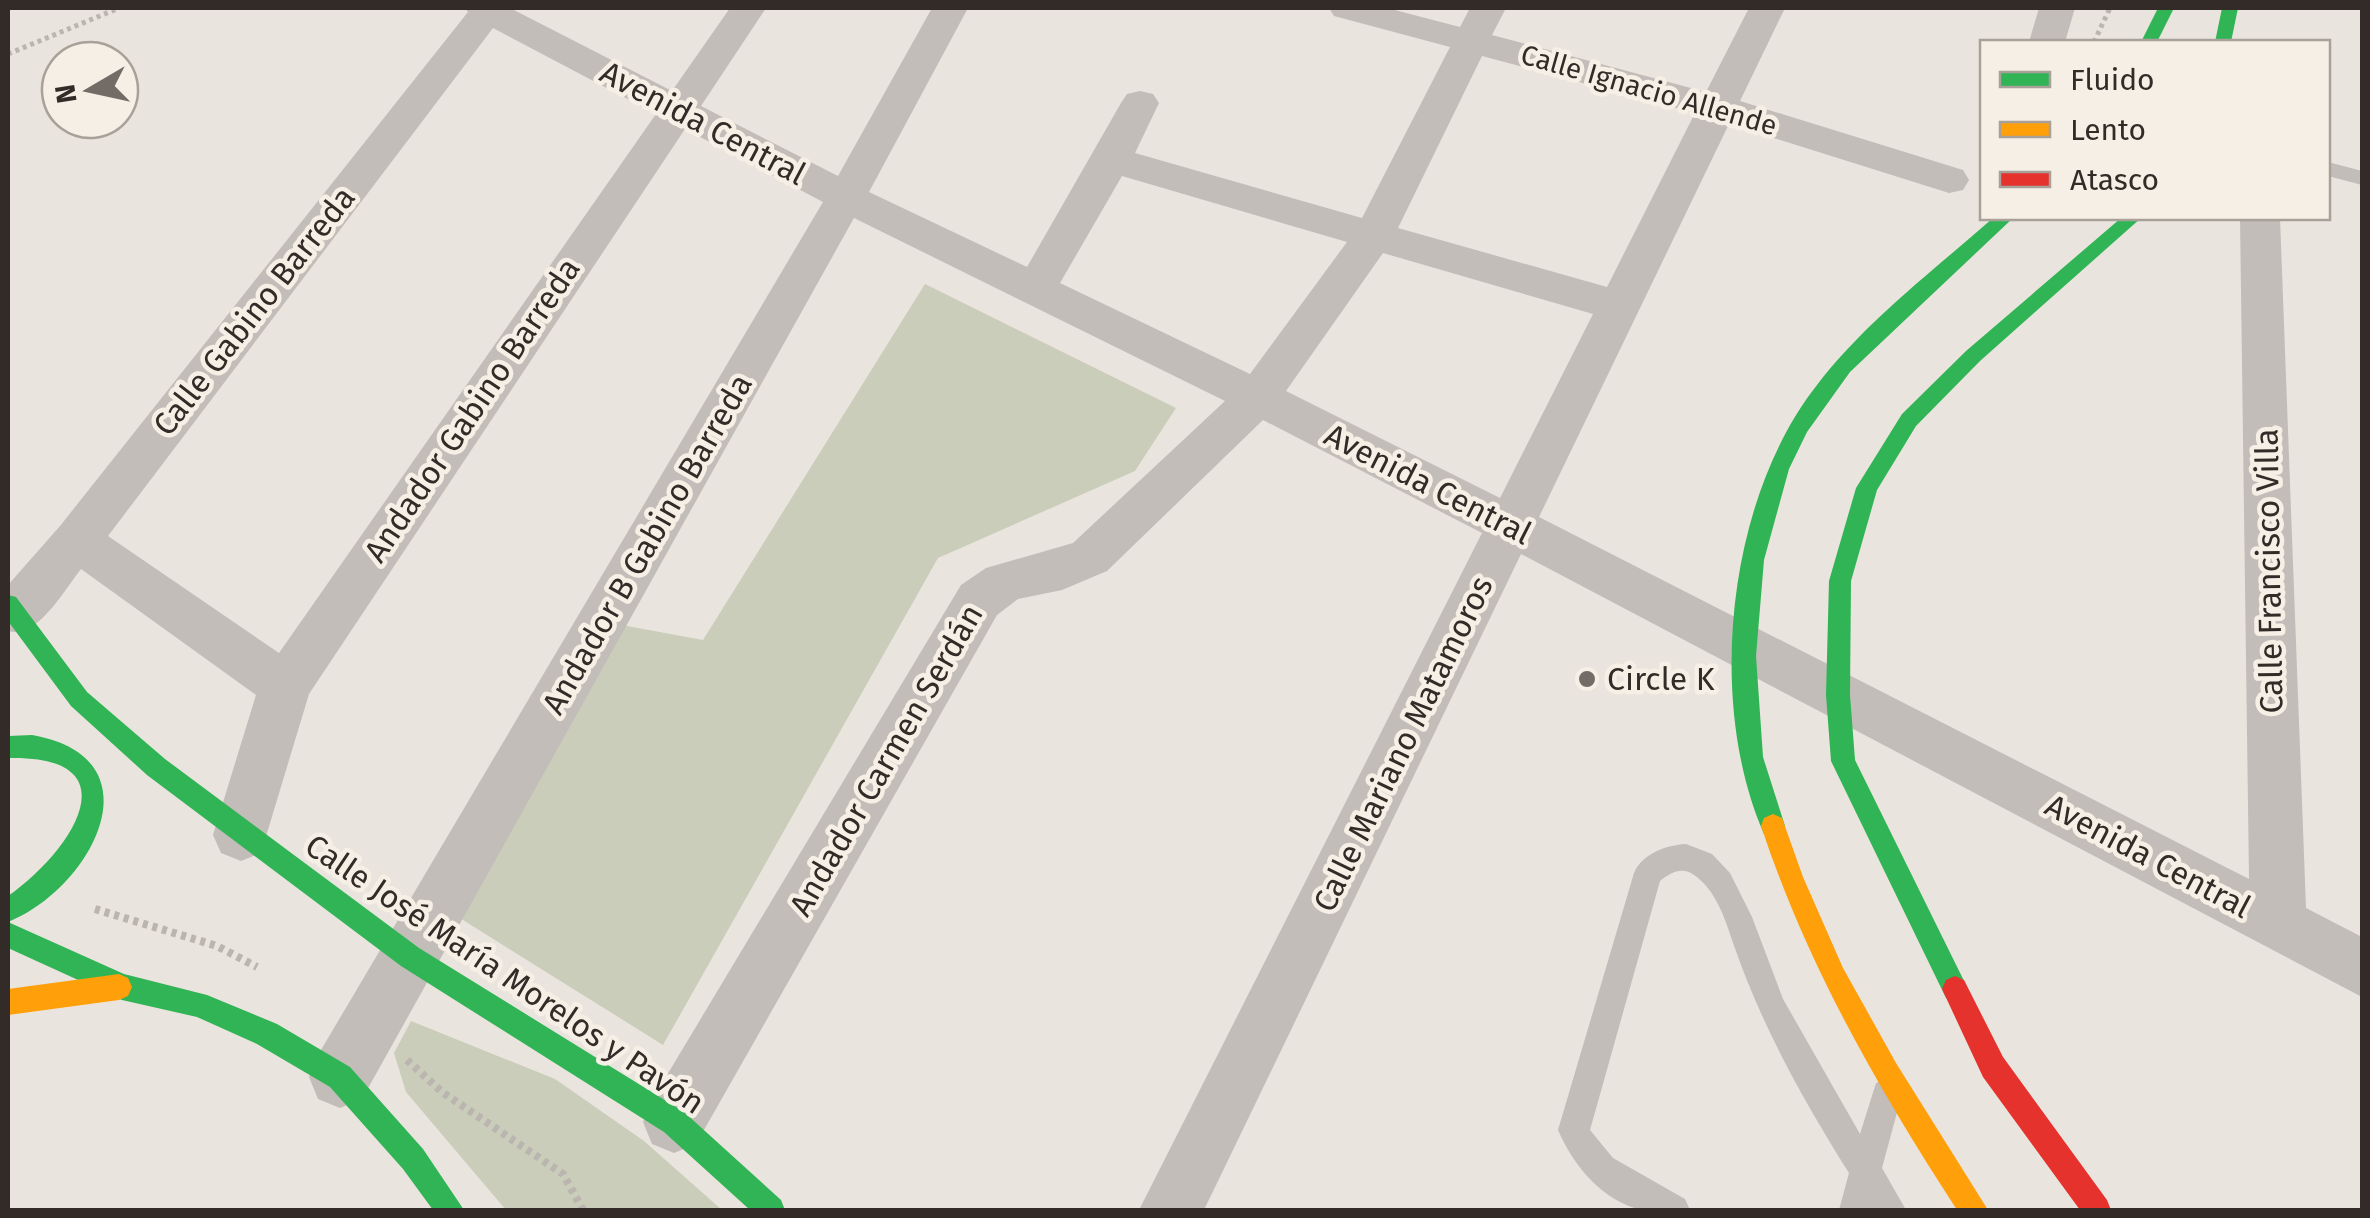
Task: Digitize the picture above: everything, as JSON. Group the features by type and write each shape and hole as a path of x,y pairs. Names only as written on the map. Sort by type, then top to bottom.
{"main road":[{"path":"2150,40 2166,8"},
{"path":"2223,40 2230,8"},
{"path":"1974,1210 1890,1084 1790,886 1749,748 1747,646 1754,542 1786,453 1812,408 1868,342 2002,220"},
{"path":"2097,1210 1993,1067 1897,879 1844,761 1838,695 1840,581 1867,488 1909,420 1974,356 2130,220"},
{"path":"8,910 37,891 65,864 86,834 98,765 79,699 11,608"},
{"name":"Calle José María Morelos y Pavón","path":"79,699 241,835 410,957 674,1122 771,1210"},
{"path":"8,747 55,745 98,765 156,767"},
{"path":"8,935 122,987 198,1004 268,1034 340,1078 413,1159 450,1210"},
{"path":"8,1002 122,987"}],"street":[{"name":"Avenida Central","path":"487,8 846,197 1258,398 1747,646 2362,968"},
{"name":"Calle Gabino Barreda","path":"11,608 77,540 487,8"},
{"name":"Andador Gabino Barreda","path":"241,835 285,686 748,8"},
{"name":"Andador B Gabino Barreda","path":"340,1078 846,197 950,8"},
{"name":"Calle Ignacio Allende","path":"1347,8 1479,23 1718,107 1949,180"},
{"name":"Calle Mariano Matamoros","path":"1171,1210 1768,8"},
{"path":"2048,40 2056,8"},
{"name":"Andador Carmen Serdán","path":"674,1122 979,600 1000,582 1077,566 1258,398 1375,233 1479,23"},
{"path":"1035,290 1112,160 1140,104"},
{"path":"1112,160 1620,306"},
{"name":"Calle Francisco Villa","path":"2260,220 2278,924"},
{"path":"77,540 285,686"}],"lane":[{"path":"2330,170 2362,178"},
{"path":"1674,1210 1592,1165 1579,1149 1574,1130 1648,873 1664,858 1686,858 1707,866 1723,886 1772,1011 1890,1210"},
{"path":"1855,1210 1890,1084"}],"path":[{"path":"8,54 120,8"},
{"path":"2095,40 2110,8"}],"green space":[{"path":"925,284 1176,408 1135,471 938,558 663,1045 455,915 611,623 703,640"},
{"path":"411,1021 555,1079 644,1141 722,1210 506,1210 406,1092 394,1053"}],"traffic: fast":[{"path":"2150,40 2166,8"},
{"path":"2223,40 2230,8"},
{"path":"1773,826 1751,757 1745,656 1753,560 1778,469 1798,428 1843,367 1887,322 2002,220"},
{"path":"1955,989 1843,761 1838,695 1840,581 1867,488 1909,420 1973,356 2130,220"},
{"path":"8,604 79,699 156,767 410,957 674,1122 771,1210"},
{"path":"8,747 32,746 70,758 91,785 93,803 89,824 71,856 46,882 8,910"},
{"path":"8,935 122,987 198,1004 267,1034 340,1077 413,1159 450,1210"}],"traffic: slow":[{"path":"1773,826 1811,928 1859,1025 1974,1210"},
{"path":"8,1002 119,987"}],"traffic: jam":[{"path":"1955,989 1993,1067 2097,1210"}],"place":[{"name":"Circle K","path":"1587,679"}]}
